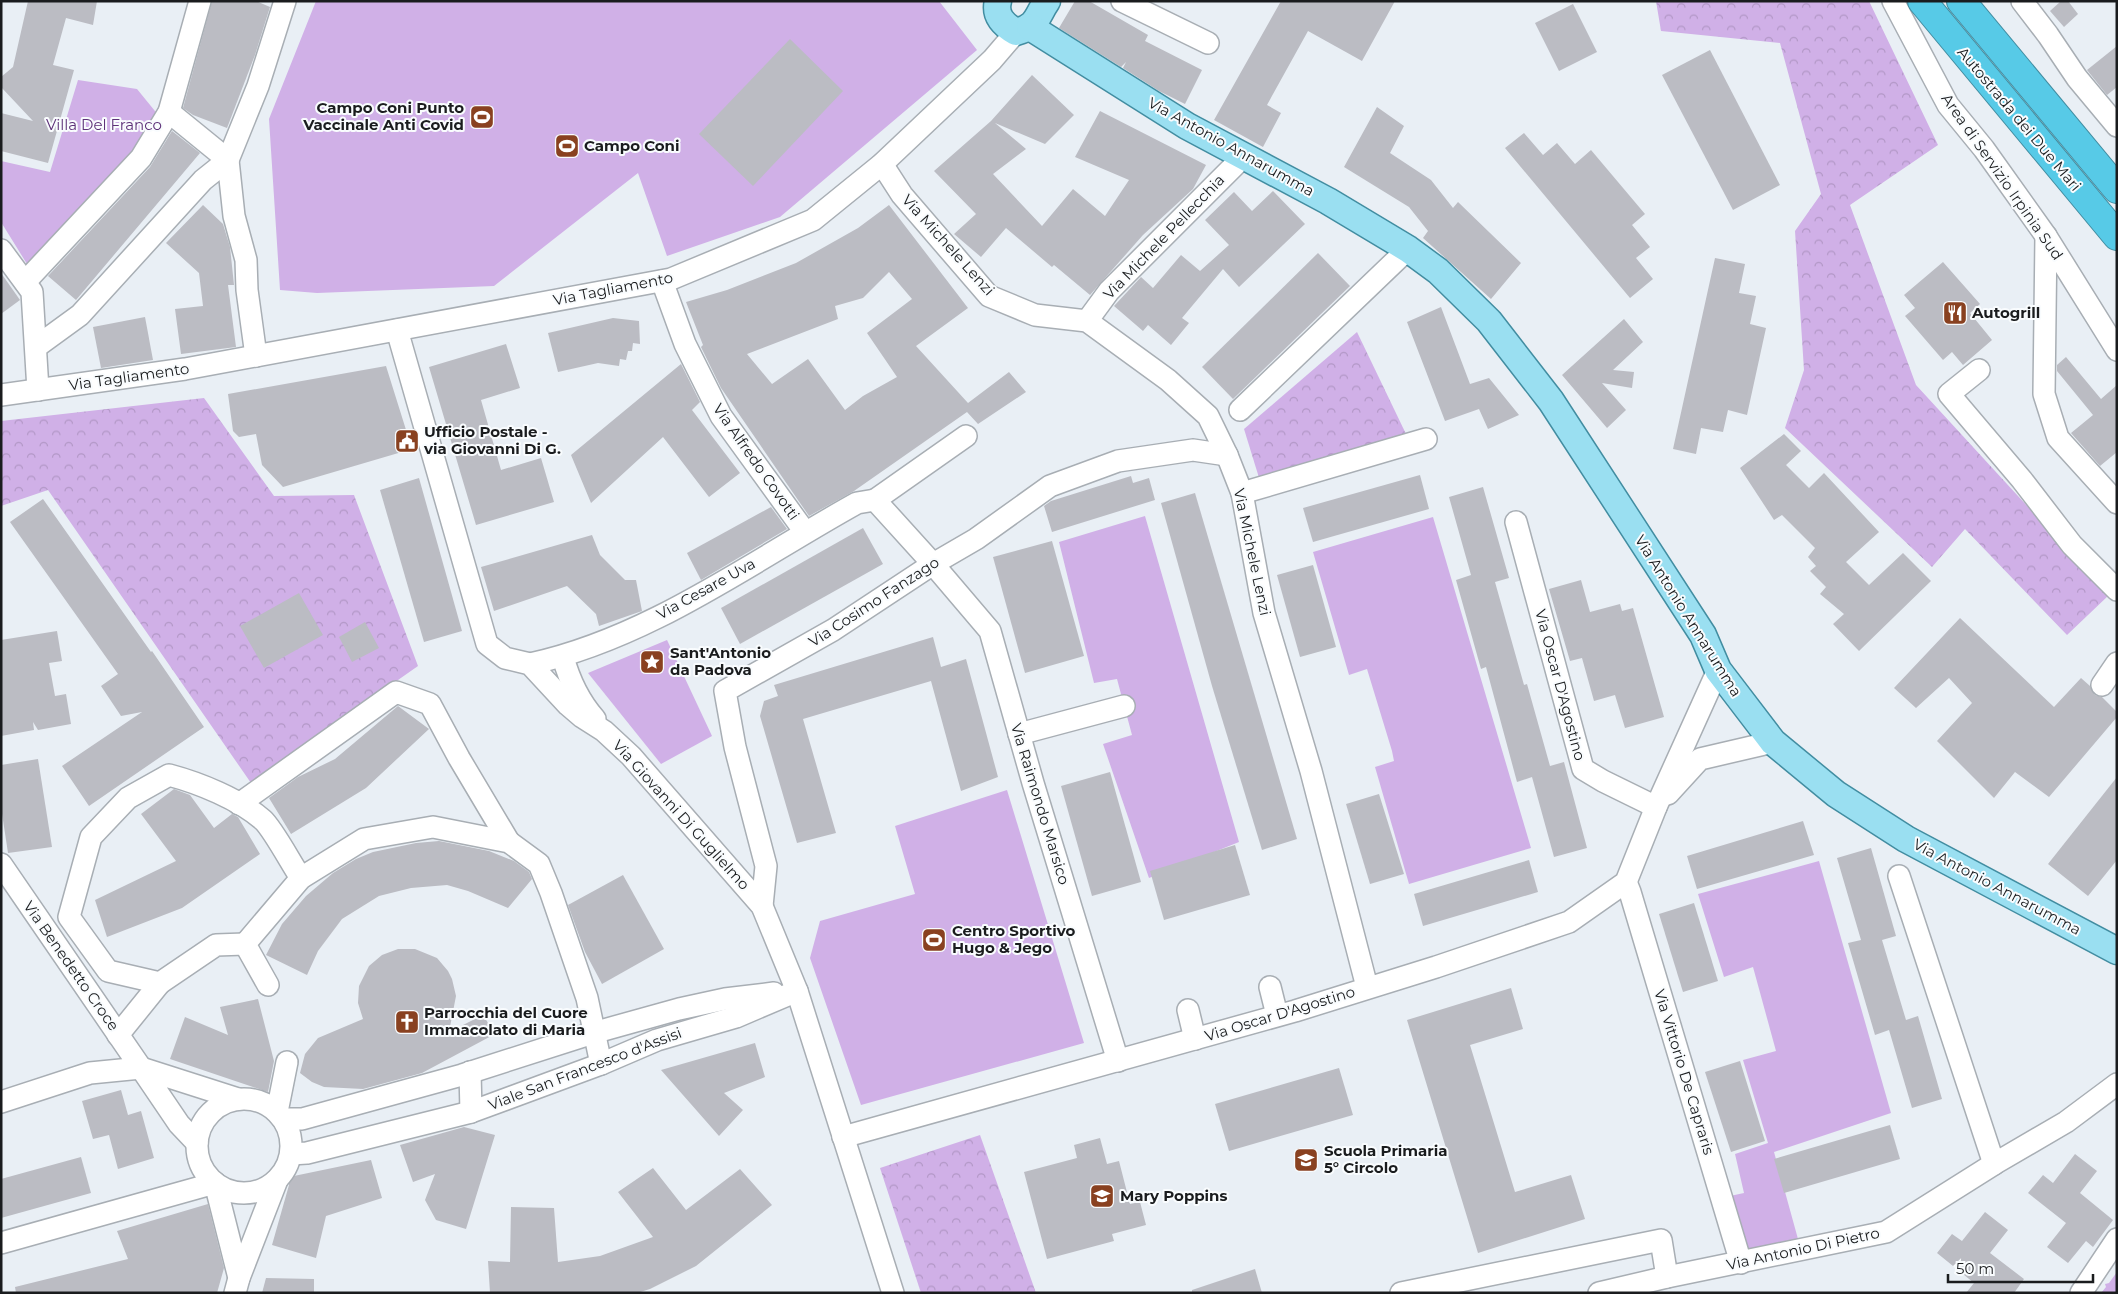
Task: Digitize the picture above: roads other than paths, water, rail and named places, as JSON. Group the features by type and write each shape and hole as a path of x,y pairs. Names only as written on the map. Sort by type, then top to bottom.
{"highway":[{"name":"Autostrada dei Due Mari","path":"1922,1 2117,236"},
{"name":"Autostrada dei Due Mari","path":"1961,1 2117,189"}],"main road":[{"name":"Via Antonio Annarumma","path":"1018,12 1187,126 1328,201 1408,249 1438,271 1489,320 1551,401 1703,635 1718,670 1773,742 1836,794 1906,839 2117,951"}],"street":[{"path":"25,282 141,158 169,112 200,1"},
{"path":"256,356 247,290 246,260 234,216 228,160 258,86 285,1"},
{"path":"1122,1 1208,43"},
{"name":"Area di Servizio Irpinia Sud","path":"1893,1 1948,105 1984,149 2046,236 2117,350"},
{"path":"2022,1 2077,78 2117,126"},
{"name":"Via Tagliamento","path":"1,395 185,369 671,279 806,224 882,164 992,60 1018,12"},
{"path":"169,112 228,160"},
{"name":"Via Michele Pellecchia","path":"1087,321 1109,291 1244,156"},
{"path":"36,347 80,315 202,180 228,160"},
{"name":"Via Michele Lenzi","path":"882,164 902,195 989,296 1035,316 1087,321 1168,380 1208,416 1227,455 1242,493 1264,613 1311,771 1367,987"},
{"path":"2046,236 2044,394 2058,438 2117,503"},
{"path":"1240,410 1408,249"},
{"path":"1,250 32,292 38,390"},
{"name":"Via Alfredo Covotti","path":"662,281 685,344 721,416 805,532"},
{"path":"397,330 487,644 506,658 530,664"},
{"path":"1979,370 1949,394 2022,480 2072,545 2117,590"},
{"name":"Via Cesare Uva","path":"530,664 563,657 629,630 692,599 857,503 875,500 966,436"},
{"path":"1242,493 1426,439"},
{"name":"Via Cosimo Fanzago","path":"762,906 766,866 735,748 725,691 832,630 933,564 976,539 1050,486 1118,461 1193,450 1227,455"},
{"path":"875,500 933,564"},
{"name":"Via Oscar D'Agostino","path":"1516,522 1583,769 1656,807"},
{"name":"Via Raimondo Marsico","path":"933,564 990,631 1019,734 1118,1061"},
{"path":"563,657 568,675 576,691 588,712 604,731"},
{"path":"2102,685 2117,663"},
{"name":"Via Giovanni Di Guglielmo","path":"530,664 568,705 582,717 604,731 661,789 762,906 797,991 893,1293"},
{"path":"1626,882 1656,807 1718,670"},
{"path":"239,804 396,692 430,704 459,758 509,842 539,864 587,998 601,1064"},
{"path":"1019,734 1124,706"},
{"path":"1656,807 1700,759 1773,742"},
{"path":"160,984 108,971 69,917 91,837 128,798 169,776 194,782 239,804 264,821 300,878"},
{"path":"118,1035 160,984 216,945 245,944 300,878 364,839 432,827 509,842"},
{"name":"Via Benedetto Croce","path":"1,864 179,1124 197,1142"},
{"path":"1899,876 1994,1164"},
{"name":"Via Oscar D'Agostino","path":"843,1137 1277,1016 1436,967 1569,922 1626,882"},
{"name":"Via Vittorio De Capraris","path":"1626,882 1741,1262"},
{"path":"245,944 268,985"},
{"path":"1270,987 1277,1016"},
{"name":"Viale San Francesco d'Assisi","path":"280,1116 302,1119 470,1072 593,1033 679,1009 725,999 797,991"},
{"name":"Viale San Francesco d'Assisi","path":"291,1154 307,1153 471,1112 601,1064 657,1040 736,1017 797,991"},
{"path":"1188,1010 1195,1039"},
{"path":"280,1116 287,1062"},
{"path":"1,1102 90,1072 141,1068 238,1099 252,1099 266,1104 280,1116 289,1130 292,1142 291,1154 286,1168 277,1180 237,1285"},
{"path":"470,1072 471,1112"},
{"name":"Via Antonio Di Pietro","path":"1599,1293 1667,1277 1886,1232 1994,1164 2066,1122 2117,1084"},
{"path":"238,1099 223,1104 210,1114 201,1127 197,1142 199,1158 205,1172 215,1183 227,1190 240,1193 260,1190 277,1180"},
{"path":"1,1242 215,1183"},
{"path":"215,1183 237,1285"},
{"path":"2081,1293 2117,1239"},
{"path":"1401,1293 1661,1240 1667,1277"}],"place":[{"name":"Campo Coni Punto Vaccinale Anti Covid","path":"482,117"},
{"name":"Campo Coni","path":"567,146"},
{"name":"Autogrill","path":"1955,313"},
{"name":"Ufficio Postale - via Giovanni Di G.","path":"407,441"},
{"name":"Sant'Antonio da Padova","path":"652,662"},
{"name":"Centro Sportivo Hugo & Jego","path":"934,940"},
{"name":"Parrocchia del Cuore Immacolato di Maria","path":"407,1022"},
{"name":"Scuola Primaria 5° Circolo","path":"1306,1160"},
{"name":"Mary Poppins","path":"1102,1196"}],"park label":[{"name":"Villa Del Franco","path":"104,125"}]}
